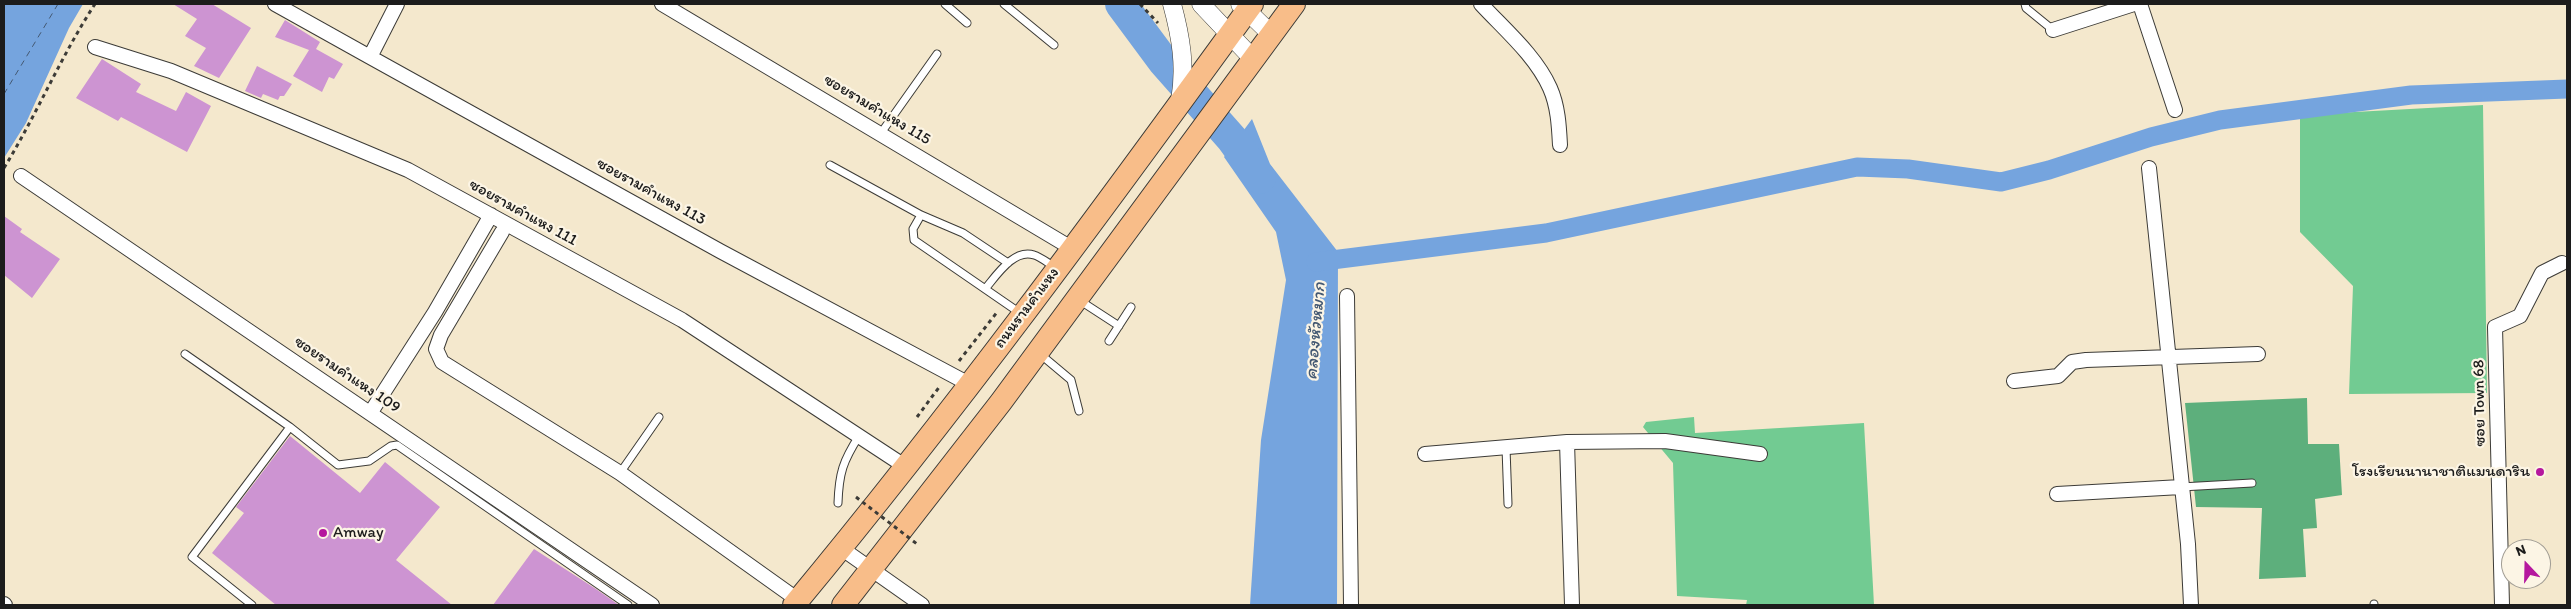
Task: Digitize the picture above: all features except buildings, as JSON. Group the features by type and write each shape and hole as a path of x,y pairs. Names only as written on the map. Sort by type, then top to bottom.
{"main road":[{"path":"842,605 872,569 1078,299 1228,97 1294,4"},
{"name":"ถนนรามคำแหง","path":"796,603 906,467 1057,269 1229,36 1246,6"}],"street":[{"name":"ซอยรามคำแหง 113","path":"275,4 720,251 969,384"},
{"path":"370,57 397,4"},
{"name":"ซอยรามคำแหง 115","path":"662,4 881,133 1072,249"},
{"path":"1201,4 1229,36 1254,60"},
{"path":"1481,4 1536,65 1550,88 1558,116 1560,145"},
{"path":"2053,30 2134,4"},
{"path":"2140,4 2175,110"},
{"path":"1246,6 1272,34"},
{"path":"1174,12 1183,51 1184,80 1179,104"},
{"name":"ซอยรามคำแหง 111","path":"95,47 171,71 408,170 682,320 906,467"},
{"path":"2150,168 2188,544 2191,605"},
{"name":"ซอยรามคำแหง 109","path":"21,176 371,412 652,605"},
{"path":"371,412 435,312 491,216"},
{"path":"502,232 441,335 436,350 438,357 442,362 620,473 796,603"},
{"name":"ซอย Town 68","path":"2502,605 2496,327 2520,316 2542,273 2562,264"},
{"path":"1347,296 1351,605"},
{"path":"2014,381 2058,376 2072,362 2086,360 2258,354"},
{"path":"1425,454 1567,442 1665,441 1760,454"},
{"path":"1567,442 1572,605"},
{"path":"2057,494 2181,487"},
{"path":"841,548 922,605"}],"lane":[{"path":"945,4 967,22"},
{"path":"1004,4 1054,46"},
{"path":"2024,4 2026,8 2053,30"},
{"path":"881,133 937,54"},
{"path":"830,165 921,215 963,233 1008,263"},
{"path":"921,215 913,228 914,240 1022,314"},
{"path":"985,289 1008,263 1024,254 1035,255 1057,269"},
{"path":"1078,299 1119,326"},
{"path":"1109,341 1131,307"},
{"path":"1038,352 1071,380 1079,410"},
{"path":"185,354 290,427 338,465 369,461 391,446 397,445 628,605"},
{"path":"620,473 659,417"},
{"path":"252,605 192,557 290,427"},
{"path":"838,503 840,473 846,455 858,436"},
{"path":"1506,448 1508,504"},
{"path":"2181,487 2252,483"}],"path":[{"path":"4,168 28,128 77,32 95,4"},
{"path":"856,497 918,544"}],"green space":[{"path":"2483,105 2487,393 2349,394 2353,286 2300,232 2300,115"},
{"path":"2307,398 2308,444 2339,444 2342,495 2315,499 2317,528 2303,529 2306,577 2259,579 2262,508 2196,507 2185,403"},
{"path":"1694,417 1695,433 1864,423 1874,605 1746,605 1747,600 1677,596 1673,463 1643,427 1646,422"}],"water":[{"path":"4,4 83,4 69,28 26,123 4,158"},
{"path":"1252,119 1270,164 1338,252 1337,605 1250,605 1261,440 1286,280 1276,232 1224,157"}],"waterway":[{"name":"คลองหัวหมาก","path":"1121,4 1164,62 1232,139 1260,178"},
{"path":"1316,262 1546,233 1857,167 1908,169 2001,182 2049,170 2151,137 2220,120 2411,95 2567,89"}],"ferry route":[{"path":"4,94 58,4"}],"place":[{"name":"โรงเรียนนานาชาติแมนดาริน","path":"2540,472"},
{"name":"Amway","path":"323,533"}]}
